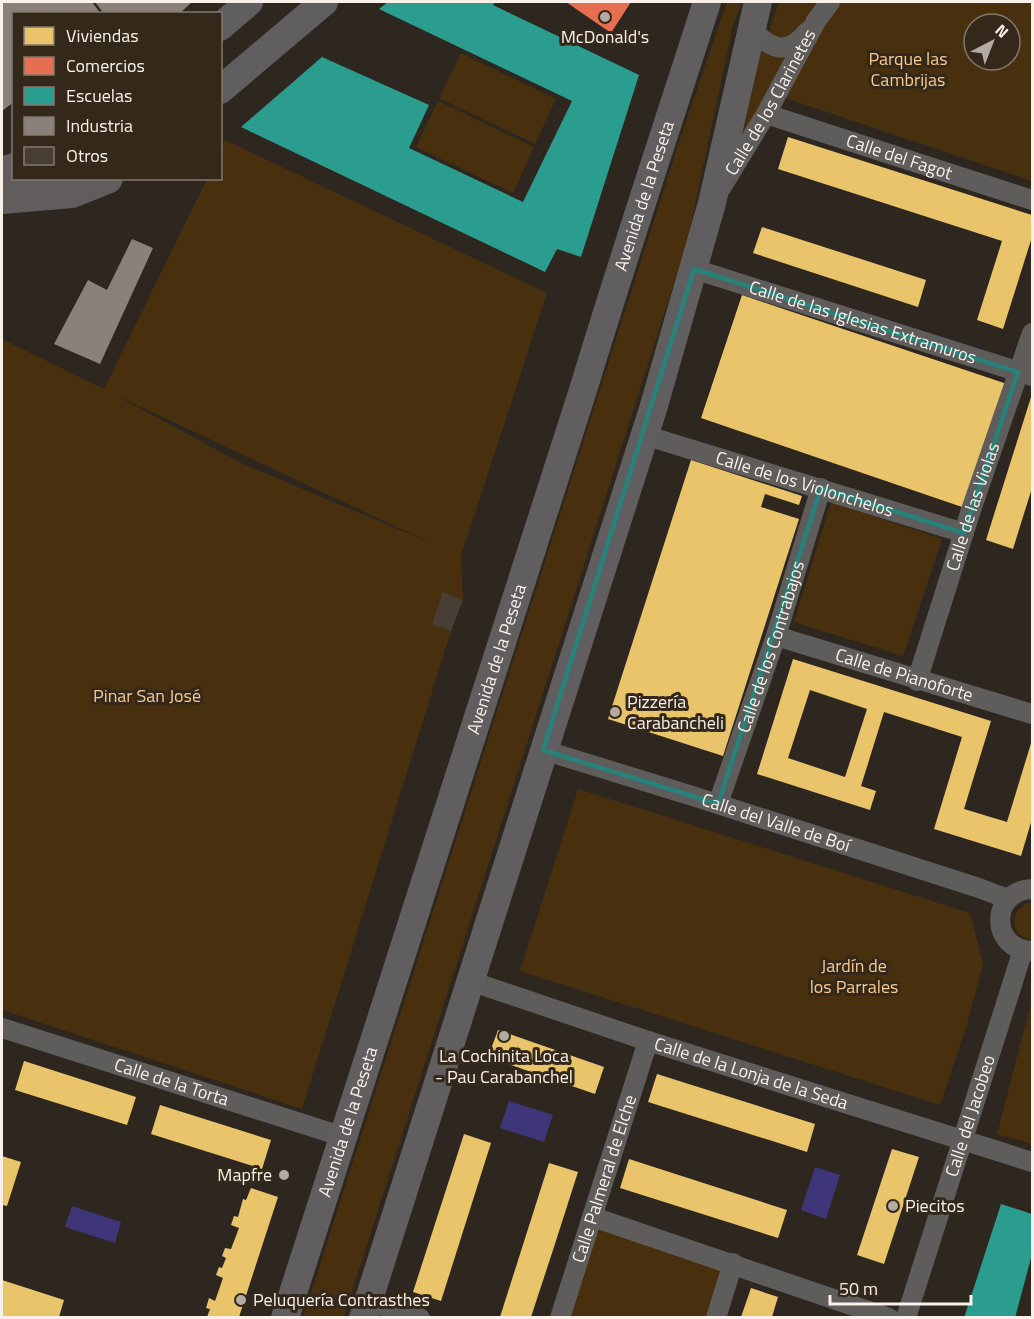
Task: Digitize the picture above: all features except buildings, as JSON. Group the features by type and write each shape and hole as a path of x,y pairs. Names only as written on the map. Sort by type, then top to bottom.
{"main road":[{"path":"2,198 72,192 102,180"}],"street":[{"path":"222,25 249,2"},
{"path":"222,88 324,2"},
{"name":"Avenida de la Peseta","path":"285,1317 707,2"},
{"path":"420,1317 366,1309 644,435 712,203 758,2"},
{"name":"Calle de los Clarinetes","path":"712,203 766,114 816,21 830,2"},
{"path":"751,29 770,45 789,48 798,42 816,21"},
{"name":"Calle del Fagot","path":"766,114 1032,200"},
{"name":"Calle de las Iglesias Extramuros","path":"694,268 1025,374"},
{"name":"Calle de las Violas","path":"917,681 964,533 1025,374 1032,333"},
{"name":"Calle de los Violonchelos","path":"644,435 964,533"},
{"name":"Calle de los Contrabajos","path":"718,804 776,636 821,488"},
{"name":"Calle de Pianoforte","path":"776,636 917,681 1032,714"},
{"name":"Calle del Valle de Boí","path":"543,750 979,888 1008,900"},
{"path":"1028,951 1014,946 1006,938 1001,929 1000,919 1002,909 1015,893 1032,890"},
{"name":"Calle del Jacobeo","path":"906,1317 962,1140 1028,951"},
{"name":"Calle de la Lonja de la Seda","path":"470,981 648,1041 1032,1162"},
{"name":"Calle de la Torta","path":"2,1028 344,1137"},
{"name":"Calle Palmeral de Elche","path":"560,1317 648,1041"},
{"path":"593,1217 889,1317"},
{"path":"716,1317 733,1263"}],"highlighted area":[{"path":"694,269 1018,372 964,533 821,488 718,804 543,750"}],"green space":[{"path":"727,2 742,2 733,26 687,242 344,1317 303,1318 683,130"},
{"name":"Parque las Cambrijas","path":"779,2 1032,2 1032,181 770,93 741,141 759,59"},
{"path":"461,53 556,99 535,144 439,98"},
{"path":"438,101 534,147 513,193 416,147"},
{"name":"Pinar San José","path":"225,140 547,293 461,556 463,600 451,631 302,1109 2,1010 2,339 104,389 207,180 222,180 222,148","holes":["119,397 433,544 241,463"]},
{"path":"831,502 942,539 903,656 794,622"},
{"name":"Jardín de los Parrales","path":"578,789 970,913 983,964 968,1021 940,1105 520,971"},
{"path":"1028,903 1032,903 1032,939 1019,934 1014,924 1017,912"},
{"path":"1032,1000 1032,1144 997,1134"},
{"path":"593,1217 733,1263 715,1317 560,1318"}],"shaded area":[{"path":"509,1101 553,1115 544,1142 500,1128"},
{"path":"815,1167 840,1175 826,1219 801,1210"},
{"path":"72,1206 121,1222 115,1243 65,1227"}],"place":[{"name":"McDonald's","path":"605,17"},
{"name":"Pizzería Carabancheli","path":"615,712"},
{"name":"La Cochinita Loca - Pau Carabanchel","path":"504,1036"},
{"name":"Mapfre","path":"284,1175"},
{"name":"Piecitos","path":"893,1206"},
{"name":"Peluquería Contrasthes","path":"241,1300"}]}
